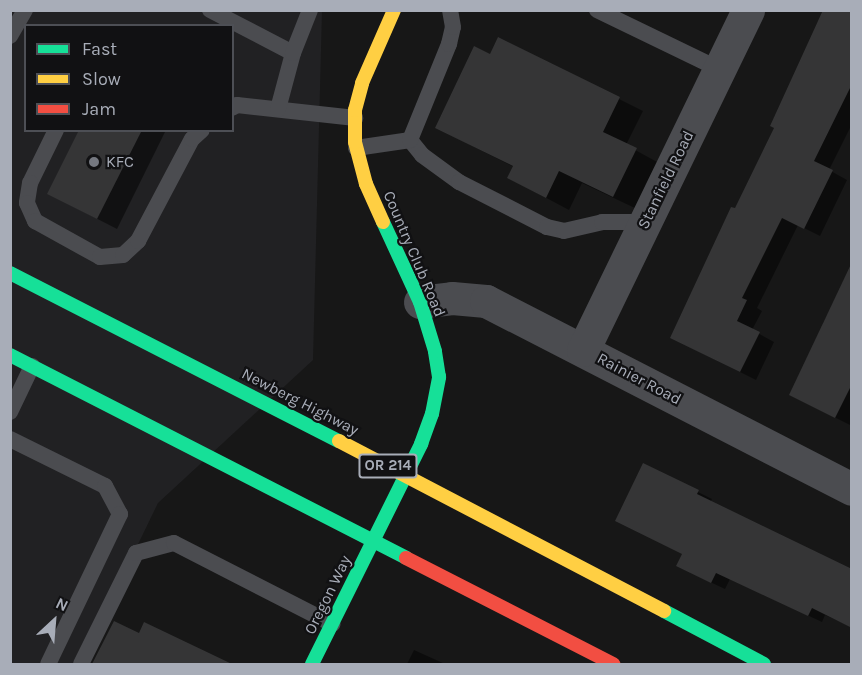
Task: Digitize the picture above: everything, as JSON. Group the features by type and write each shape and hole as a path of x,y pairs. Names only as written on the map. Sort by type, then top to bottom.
{"main road":[{"name":"Country Club Road","path":"373,540 432,414 439,377 438,361 420,302 366,184 356,147 355,118 362,83 394,10"},
{"name":"Newberg Highway","path":"10,273 405,475 764,664"},
{"path":"10,355 612,664"},
{"name":"Oregon Way","path":"312,664 373,540"}],"street":[{"name":"Stanfield Road","path":"583,350 748,10"},
{"name":"Rainier Road","path":"420,302 452,298 486,301 852,489"}],"lane":[{"path":"10,36 25,10"},
{"path":"210,10 293,52"},
{"path":"278,109 293,52 310,10"},
{"path":"597,10 719,69"},
{"path":"410,140 449,44 453,27 451,11"},
{"path":"234,105 355,118"},
{"path":"56,132 30,183 27,203 34,221 100,257 123,255 138,241 192,139 200,132"},
{"path":"356,147 410,140"},
{"path":"410,140 422,155 459,182 547,227 564,231 602,222 646,222"},
{"path":"10,412 32,366"},
{"path":"10,439 105,486 120,514 48,664"},
{"path":"81,664 136,553 174,543 332,624"}],"shaded area":[{"path":"10,11 322,11 313,360 158,503 80,664 11,664"}],"building":[{"path":"823,10 852,10 852,84 814,161 833,170 804,229 782,218 742,298 747,300 737,321 760,332 740,372 670,338 731,207 735,208 774,128 770,126"},
{"path":"498,37 620,97 603,132 637,148 613,197 559,171 546,198 507,178 513,166 435,128 474,46 490,54"},
{"name":"KFC","path":"78,132 141,132 97,219 47,194"},
{"path":"852,262 852,384 835,418 789,395"},
{"path":"643,463 699,490 697,494 852,569 852,628 812,608 808,616 716,573 711,583 676,566 682,554 615,521"},
{"path":"114,621 139,633 144,622 232,664 92,664"}],"traffic: fast":[{"path":"312,664 421,444 432,414 439,377 435,351 420,302 383,222"},
{"path":"10,273 339,441"},
{"path":"10,355 406,558"},
{"path":"664,611 764,664"}],"traffic: slow":[{"path":"383,222 366,184 355,142 355,110 362,83 394,10"},
{"path":"339,441 664,611"}],"traffic: jam":[{"path":"406,558 613,664"}],"place":[{"name":"KFC","path":"94,162"}]}
